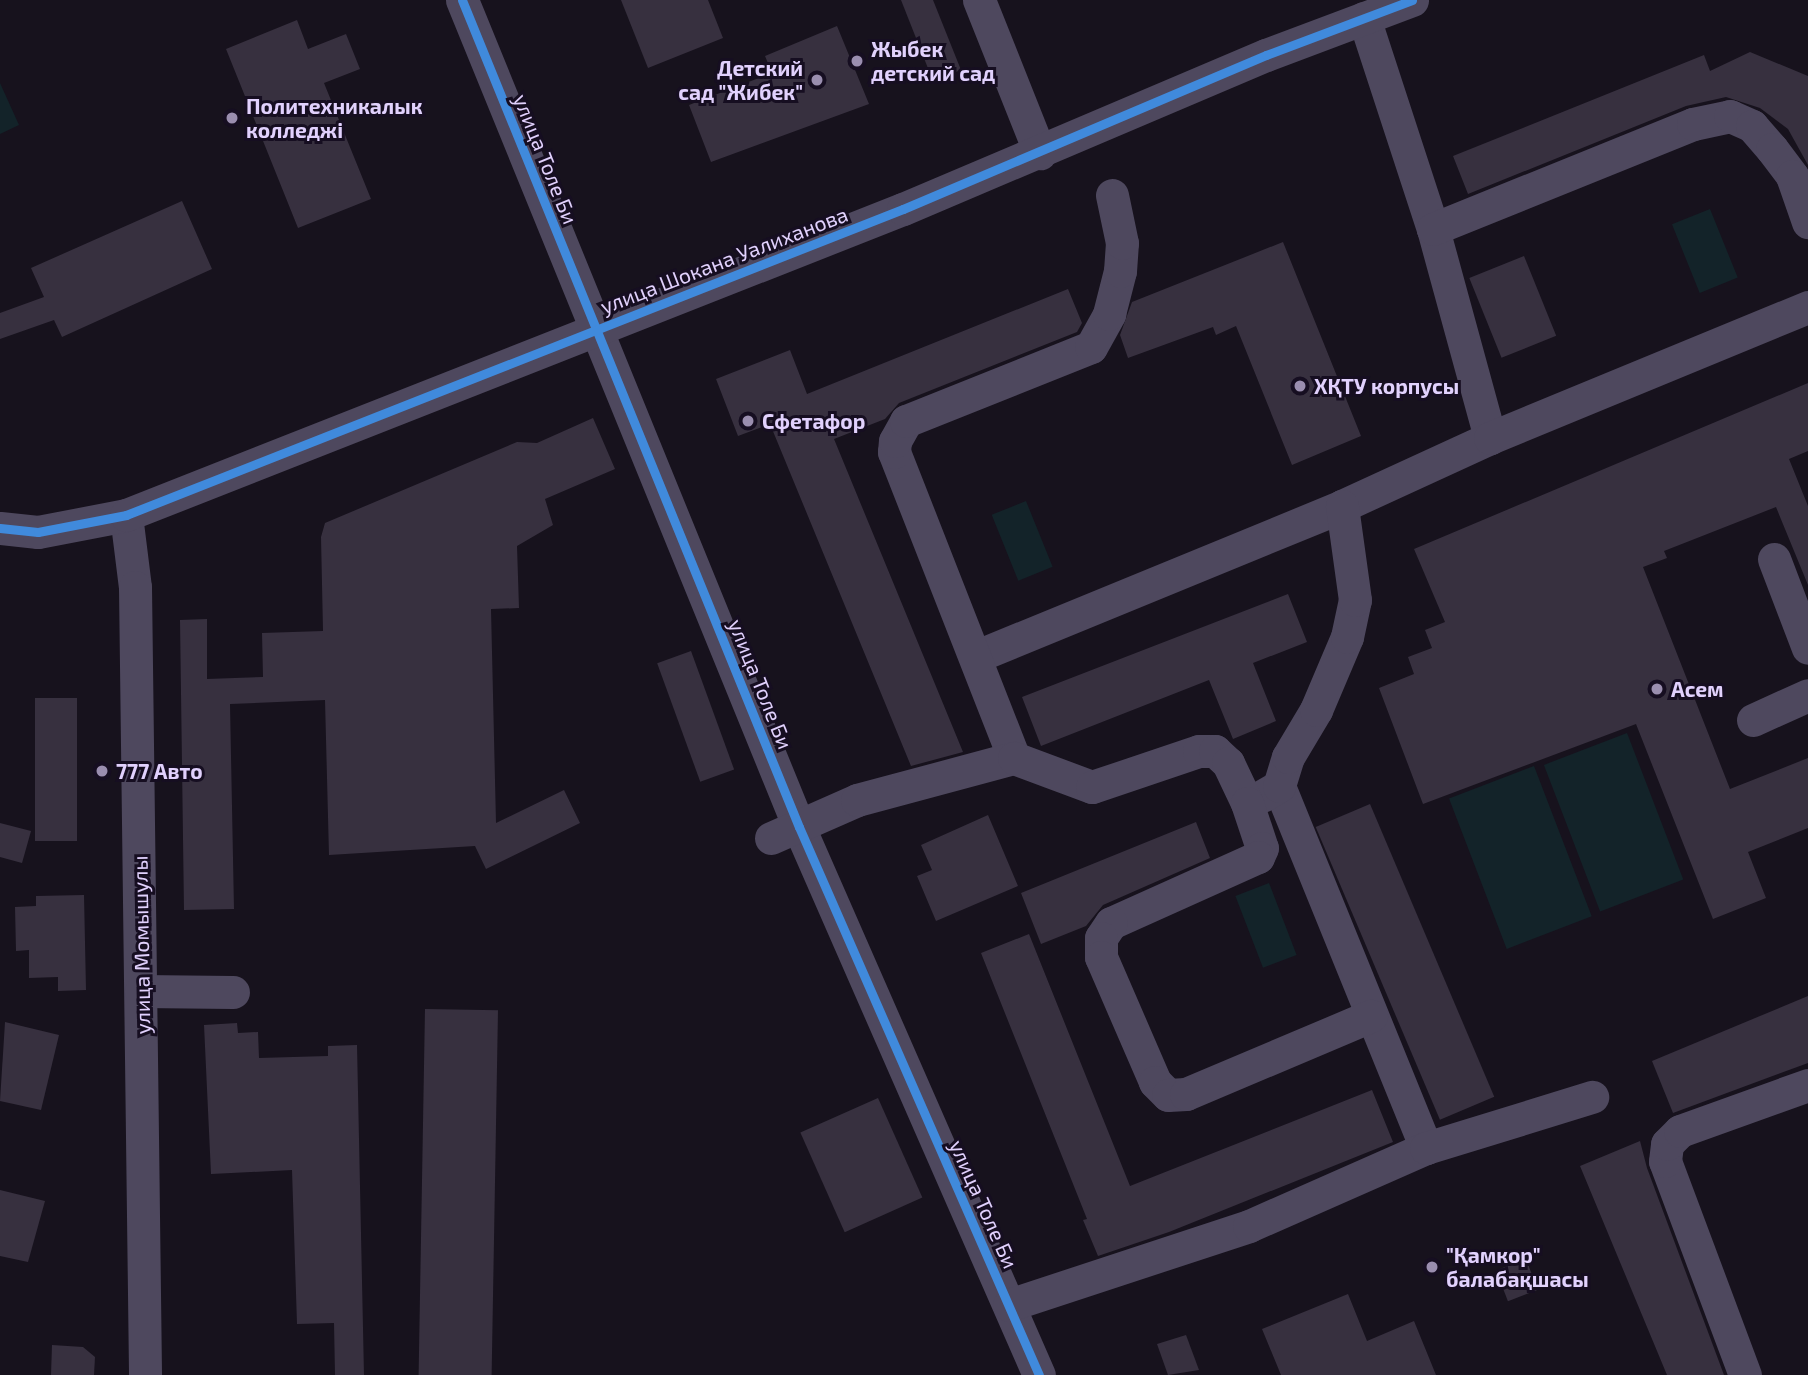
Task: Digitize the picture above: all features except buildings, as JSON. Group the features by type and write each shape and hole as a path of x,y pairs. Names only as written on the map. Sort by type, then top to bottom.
{"street":[{"name":"улица Толе Би","path":"463,0 596,328 785,833 1009,1305 1038,1375"},
{"path":"979,0 1040,153"},
{"name":"улица Шокана Уалиханова","path":"0,528 38,532 83,527 126,515 1040,153 1412,0"},
{"path":"1364,18 1433,229 1490,438"},
{"path":"1433,229 1693,124 1730,116 1752,126 1786,167 1808,222"},
{"path":"1014,758 977,656 894,452 895,441 906,421 1091,347 1109,314 1120,271 1122,243 1112,195"},
{"path":"977,656 1342,506 1490,438 1808,307"},
{"path":"1342,506 1355,600 1347,637 1316,710 1288,757 1279,786 1426,1149"},
{"name":"улица Момышулы","path":"126,515 135,587 145,1375"},
{"path":"1789,574 1808,648"},
{"path":"1753,720 1808,695"},
{"path":"785,833 857,800 1014,758 1092,788 1199,751 1215,751 1228,762 1247,803 1262,848 1258,857 1111,923 1101,937 1101,957 1154,1082 1168,1095 1186,1094 1371,1016"},
{"path":"1247,803 1279,786"},
{"path":"141,991 233,992"},
{"path":"1745,1375 1665,1161 1667,1144 1681,1131 1808,1085"},
{"path":"1009,1305 1249,1226 1426,1149 1592,1097"}],"shaded area":[{"path":"0,83 19,125 0,134"},
{"path":"1710,209 1738,278 1700,293 1672,224"},
{"path":"1026,501 1053,567 1018,581 992,515"},
{"path":"1627,733 1683,880 1600,911 1544,765"},
{"path":"1534,766 1592,916 1507,949 1449,799"},
{"path":"1269,883 1297,955 1263,968 1235,896"}],"cycle path":[{"path":"462,0 799,827 1039,1375"},
{"path":"0,528 38,532 126,515 903,209 1266,55 1412,0"}],"place":[{"name":"Жыбек детский сад","path":"857,61"},
{"name":"Детский сад \"Жибек\"","path":"817,80"},
{"name":"Политехникалык колледжі","path":"232,118"},
{"name":"ХҚТУ корпусы","path":"1300,386"},
{"name":"Сфетафор","path":"748,421"},
{"name":"Асем","path":"1657,689"},
{"name":"777 Авто","path":"102,771"},
{"name":"\"Қамкор\" балабақшасы","path":"1432,1267"}]}
